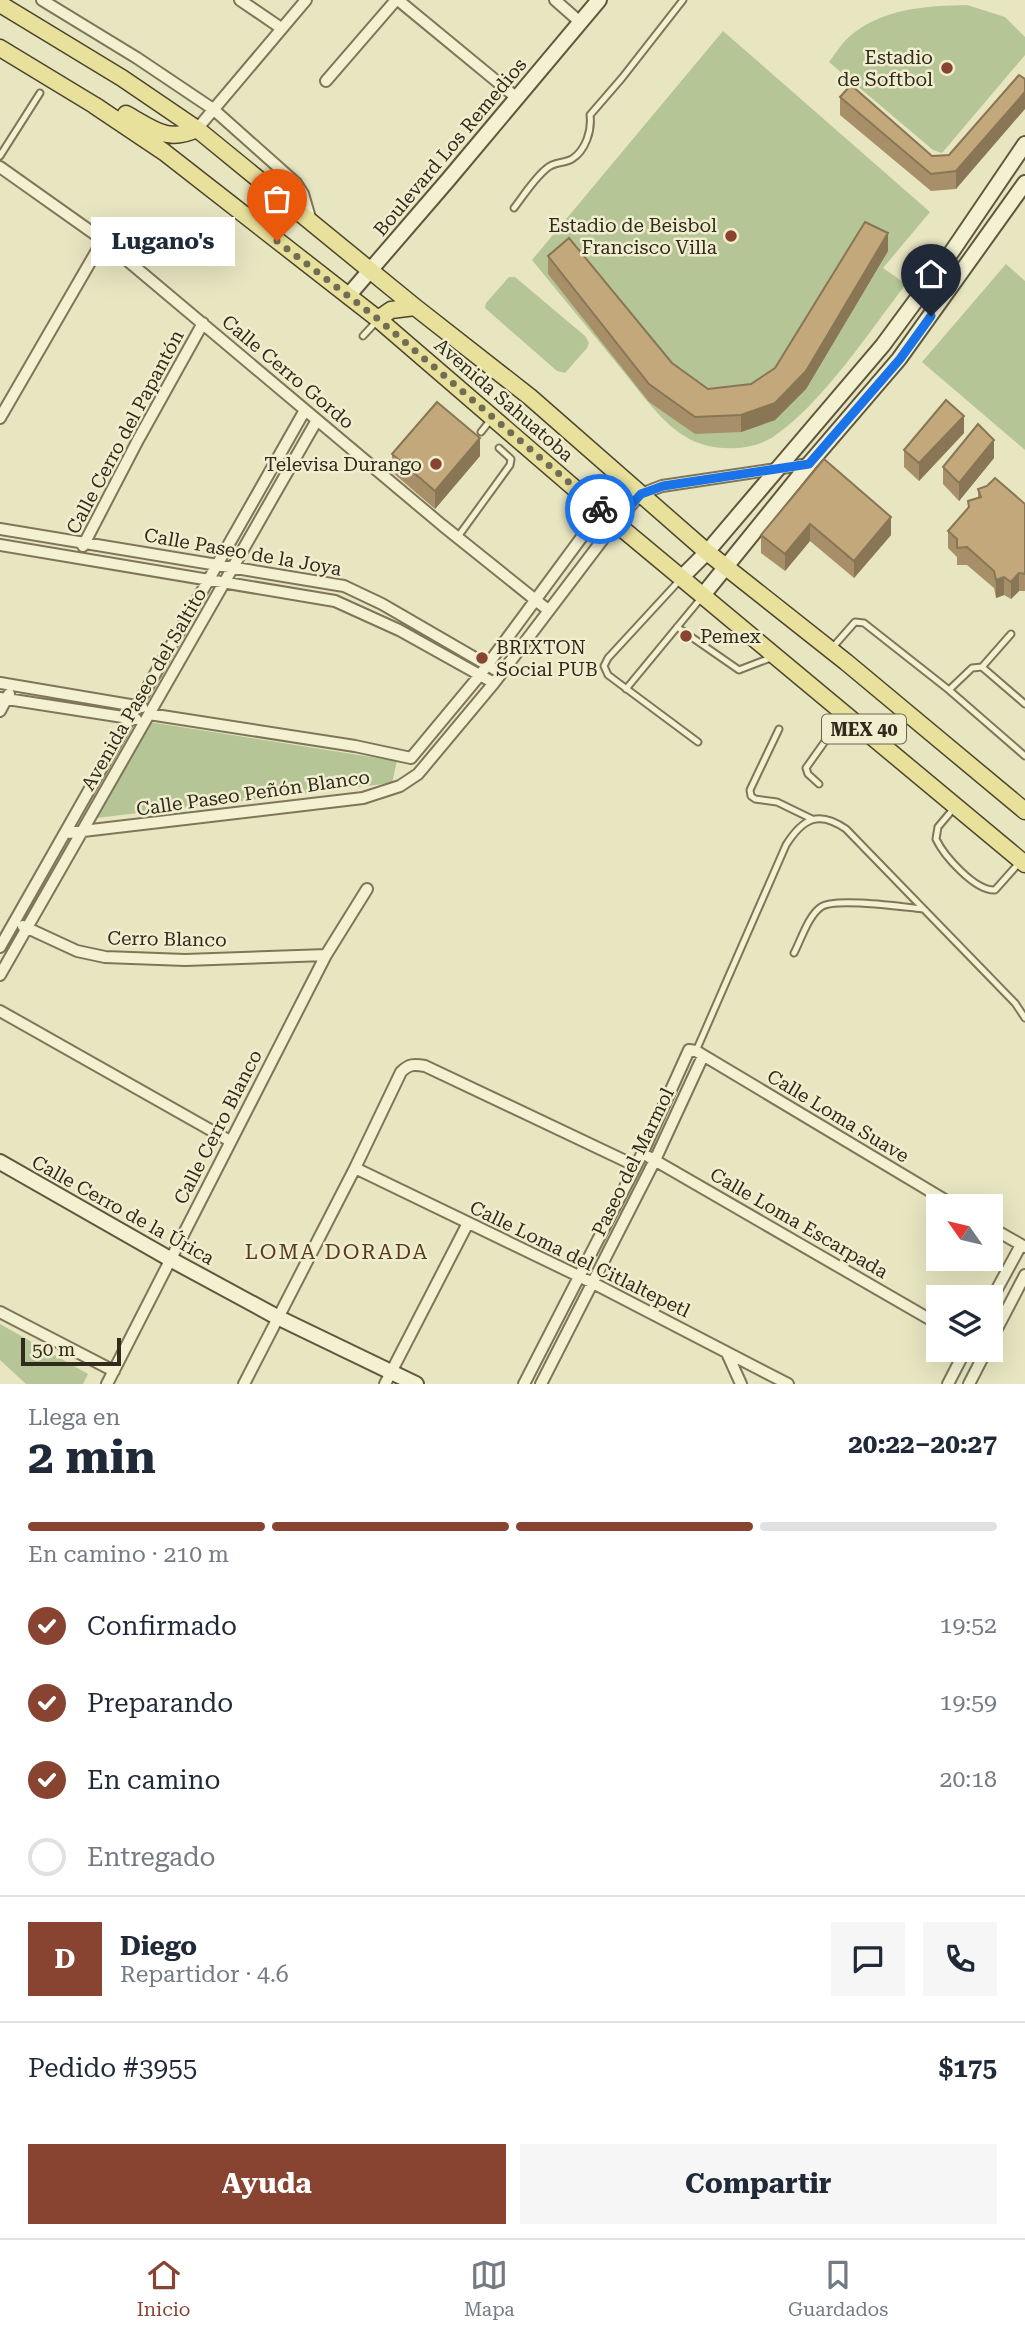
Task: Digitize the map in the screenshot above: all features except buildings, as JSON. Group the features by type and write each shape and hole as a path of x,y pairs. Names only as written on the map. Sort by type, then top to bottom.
{"main road":[{"name":"Avenida Sahuatoba","path":"0,4 122,78 197,129 530,397 726,568 831,650 1025,811"},
{"name":"Avenida Sahuatoba","path":"0,48 94,104 164,152 378,319 601,511 1023,862"},
{"path":"94,104 111,107 167,135 184,135 197,129"},
{"path":"378,319 391,310 415,307"}],"street":[{"path":"42,0 137,58 213,109 296,183 303,194 311,221"},
{"path":"240,0 281,28"},
{"path":"197,129 306,0"},
{"path":"326,81 397,0 517,98"},
{"path":"555,0 580,22"},
{"name":"Boulevard Los Remedios","path":"348,296 599,0"},
{"path":"682,577 707,552 883,345 953,250 1025,144"},
{"name":"Calle Cerro Gordo","path":"0,167 103,240 457,538 548,610"},
{"path":"703,595 809,464 900,359 1025,183"},
{"path":"0,418 103,240"},
{"name":"Calle Cerro del Papantón","path":"77,558 138,440 204,323"},
{"path":"883,345 900,359"},
{"name":"Avenida Paseo del Saltito","path":"0,947 305,410"},
{"name":"Avenida Paseo del Saltito","path":"0,975 317,420"},
{"path":"641,494 663,486 809,464"},
{"path":"411,758 488,665 601,511 628,482"},
{"name":"Calle Paseo Peñón Blanco","path":"66,833 363,798 400,786 418,774 494,683 616,522 641,494"},
{"name":"Calle Paseo de la Joya","path":"0,529 344,586 382,604 501,673"},
{"name":"Calle Paseo de la Joya","path":"0,545 323,598 347,605 399,630 494,683"},
{"path":"0,683 136,707 148,715"},
{"path":"0,711 3,698 14,686"},
{"path":"3,698 130,718 148,715 355,746 411,758"},
{"path":"411,758 418,774"},
{"name":"Calle Cerro Blanco","path":"107,1384 326,956 367,889"},
{"name":"Cerro Blanco","path":"15,922 78,951 105,957 185,960 326,956"},
{"path":"2,1010 230,1141"},
{"name":"Paseo del Marmol","path":"524,1384 696,1053"},
{"name":"Paseo del Marmol","path":"541,1384 655,1160 696,1053"},
{"name":"Calle Loma Suave","path":"696,1053 935,1194"},
{"path":"243,1384 355,1168 401,1072 412,1064 425,1066 635,1166"},
{"name":"Calle Loma Escarpada","path":"642,1154 926,1317"},
{"name":"Calle Cerro de la Úrica","path":"0,1162 388,1378 416,1384"},
{"name":"Calle Loma del Citlaltepetl","path":"355,1168 593,1283 788,1384"},
{"path":"388,1378 468,1223"},
{"path":"1000,1285 1023,1246 1003,1234"},
{"path":"1003,1317 1025,1275"},
{"path":"0,1312 114,1371"},
{"path":"727,1353 741,1384"},
{"path":"948,1384 959,1362"},
{"path":"969,1384 980,1362"}],"lane":[{"path":"514,208 545,169 553,163 572,159 580,150 587,140 591,125 590,115 683,0"},
{"path":"0,156 40,93"},
{"path":"363,336 378,319"},
{"path":"481,432 493,417"},
{"path":"457,538 510,465 511,459 499,448"},
{"path":"682,577 608,658 604,666 608,675 698,742"},
{"path":"626,689 703,595"},
{"path":"831,650 855,622 861,621 949,690 1025,756"},
{"path":"677,627 739,670 776,656"},
{"path":"949,690 972,668 982,667 1011,634"},
{"path":"982,667 1025,704"},
{"path":"819,784 808,774 808,762 845,714"},
{"path":"779,729 750,790 751,796 777,802 813,819"},
{"path":"956,806 938,827 936,839 954,864 974,882 986,890 995,890 1023,862"},
{"path":"696,1053 786,845 796,830 813,819 834,821 846,830 1015,1003 1025,1018"},
{"path":"794,953 816,912 826,904 842,902 923,909"}],"green space":[{"path":"967,5 1005,17 1025,37 1025,55 942,153 933,150 829,62 849,37 862,27 890,14 936,6"},
{"name":"Estadio de Beisbol Francisco Villa","path":"723,31 930,212 883,268 906,284 861,345 827,387 791,423 763,442 741,448 718,448 696,442 677,431 660,416 532,260"},
{"path":"1006,264 1025,281 1025,450 922,362"},
{"path":"509,277 515,277 585,336 589,343 587,348 565,373 557,371 485,308 486,303"},
{"path":"149,722 397,761 392,783 96,818"},
{"path":"0,1324 88,1374 83,1384 26,1384 0,1360"}],"way so far":[{"path":"277,241 378,319 600,509"}],"place":[{"name":"Estadio de Softbol","path":"947,68"},
{"name":"Estadio de Beisbol Francisco Villa","path":"731,236"},
{"name":"Lugano's","path":"277,241"},
{"name":"Televisa Durango","path":"436,464"},
{"name":"Pemex","path":"686,636"},
{"name":"BRIXTON Social PUB","path":"482,658"}],"district":[{"name":"LOMA DORADA","path":"337,1252"}],"route":[{"path":"600,509 616,522 641,494 651,489 699,479 809,464 900,359 931,316"}]}
